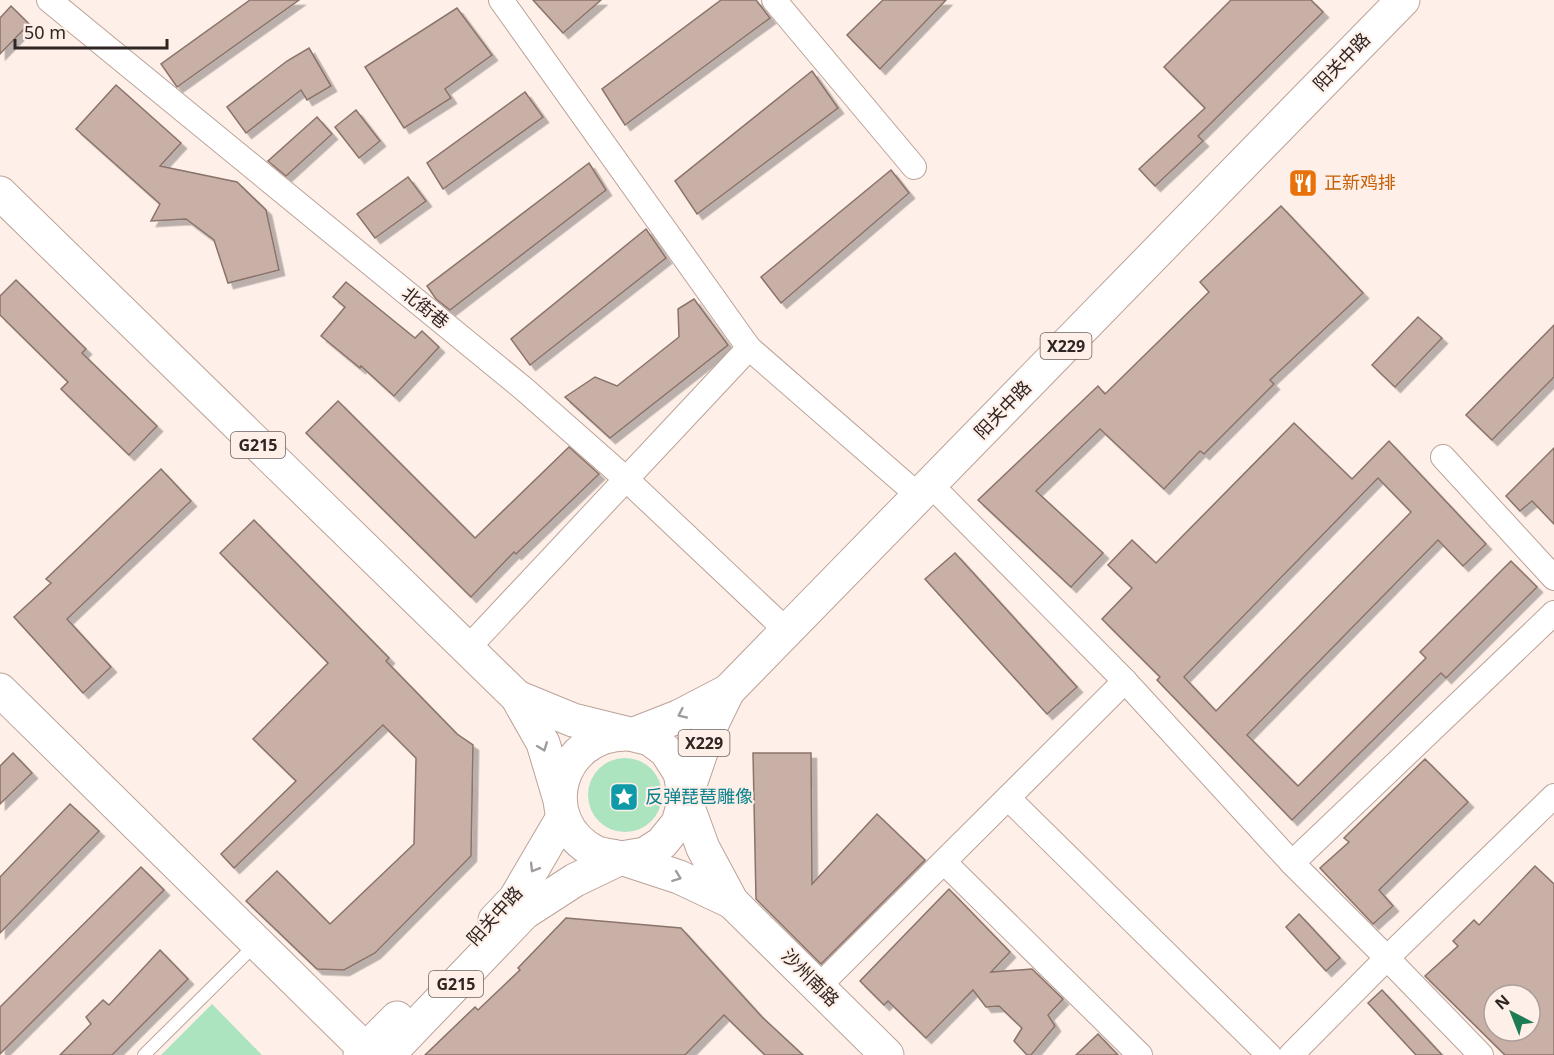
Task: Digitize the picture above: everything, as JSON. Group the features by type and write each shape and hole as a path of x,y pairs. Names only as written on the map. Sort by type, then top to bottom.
{"main road":[{"name":"阳关中路","path":"729,691 1403,0"},
{"name":"G215","path":"0,193 517,697 573,720 650,739 666,751 681,773 685,798 678,824 662,843 645,854 621,858"},
{"name":"X229","path":"634,734 680,716 729,691"},
{"name":"X229","path":"685,798 708,732 729,691"},
{"path":"517,697 543,743 562,809 579,841 596,852 679,877 732,902"},
{"path":"4,701 371,1054"},
{"path":"562,809 563,776 568,765 582,748 610,734 634,734"},
{"path":"685,798 703,848 732,902"},
{"name":"阳关中路","path":"371,1054 515,899 562,809"},
{"name":"阳关中路","path":"371,1054 524,913 575,879 621,858"},
{"name":"沙州南路","path":"732,902 887,1055"}],"street":[{"name":"北街巷","path":"49,0 524,389 626,479 787,631"},
{"path":"501,0 749,348 925,490 1125,681 1292,863 1481,1055"},
{"path":"774,0 914,167"},
{"path":"467,649 749,348"},
{"path":"1443,457 1554,578"},
{"path":"1292,863 1554,613"},
{"path":"818,987 1125,681"},
{"path":"1291,1055 1554,796"},
{"path":"1008,798 1269,1055"},
{"path":"944,862 1140,1055"}],"lane":[{"path":"144,1055 257,943"}],"green space":[{"path":"625,758 646,764 656,774 662,795 656,816 646,826 625,832 604,826 594,816 588,795 594,774 604,764"},
{"path":"212,1004 262,1055 161,1055"}],"building":[{"path":"250,0 299,0 177,87 161,64"},
{"path":"533,0 601,0 563,33"},
{"path":"721,0 756,0 770,18 625,125 602,89"},
{"path":"883,0 946,0 880,69 847,35"},
{"path":"1231,0 1311,0 1323,12 1198,136 1203,141 1155,186 1139,169 1205,108 1164,67"},
{"path":"11,6 29,24 0,54 0,18"},
{"path":"457,8 492,55 445,89 451,98 404,128 365,67"},
{"path":"309,48 331,86 307,100 301,90 246,133 227,107 287,61"},
{"path":"812,71 838,108 697,214 675,181"},
{"path":"116,85 181,143 160,166 237,182 266,210 279,270 228,283 214,240 186,219 151,221 160,204 76,129"},
{"path":"525,92 543,117 443,189 427,163"},
{"path":"356,110 380,141 359,158 335,127"},
{"path":"317,117 332,134 286,176 268,161"},
{"path":"589,163 606,190 450,310 436,299 427,286"},
{"path":"891,170 909,193 781,303 761,277"},
{"path":"408,177 426,201 375,238 357,214"},
{"path":"1281,206 1363,293 1270,380 1274,384 1204,454 1200,451 1164,489 1100,429 1036,491 1103,553 1071,587 978,500 1098,386 1105,394 1209,292 1200,282"},
{"path":"646,229 666,258 530,365 511,339"},
{"path":"16,280 86,349 82,353 157,426 129,455 61,389 68,382 0,315 0,296"},
{"path":"346,282 415,338 422,331 439,347 394,396 361,366 360,368 321,336 345,307 333,297"},
{"path":"694,299 728,345 610,438 565,397 595,377 617,386 679,337 678,309"},
{"path":"1418,317 1442,338 1395,387 1372,365"},
{"path":"1554,325 1554,377 1492,440 1466,415"},
{"path":"338,401 475,538 569,447 599,474 516,554 514,552 471,597 306,433"},
{"path":"1294,423 1352,479 1389,441 1486,544 1463,566 1438,540 1247,735 1298,786 1426,658 1420,652 1511,561 1537,587 1446,678 1441,673 1292,820 1157,680 1160,677 1102,619 1132,588 1108,565 1132,540 1156,563","holes":["1378,478 1411,512 1216,711 1184,677"]},
{"path":"1554,448 1554,524 1532,501 1520,511 1506,496"},
{"path":"161,469 191,501 67,619 111,667 83,693 14,617 51,583 46,579"},
{"path":"254,520 389,658 386,661 457,734 473,745 471,856 375,953 344,970 317,969 246,901 277,871 330,924 414,844 416,758 383,725 234,868 221,854 296,781 253,739 328,663 220,553"},
{"path":"955,553 1077,687 1047,714 925,579"},
{"path":"13,753 32,773 0,804 0,766"},
{"path":"753,753 811,753 812,884 877,814 925,860 821,964 756,899"},
{"path":"1425,759 1468,802 1379,890 1393,906 1373,924 1320,868 1349,842 1344,838"},
{"path":"70,804 99,831 0,933 0,877"},
{"path":"1535,866 1554,884 1554,1055 1505,1055 1493,1043 1542,1043 1542,983 1482,983 1482,1032 1425,976 1458,946 1453,941 1474,920 1479,925"},
{"path":"141,867 164,890 0,1054 0,1007"},
{"path":"949,889 1010,952 991,972 1032,969 1063,999 1048,1015 1055,1026 1031,1055 1027,1055 1014,1041 1022,1028 999,1006 986,1007 973,990 926,1038 888,1001 884,1005 860,981"},
{"path":"1299,914 1340,958 1326,971 1286,927"},
{"path":"566,918 681,928 762,1017 803,1055 765,1055 724,1015 685,1055 425,1055 475,1007 478,1010 520,970 518,968"},
{"path":"160,950 188,979 112,1055 60,1055 91,1024 86,1017 103,1000 109,1005"},
{"path":"1382,990 1442,1055 1416,1055 1368,1003"},
{"path":"1098,1034 1118,1055 1076,1055"}],"place":[{"name":"正新鸡排","path":"1303,183"},
{"name":"反弹琵琶雕像","path":"624,797"}]}
